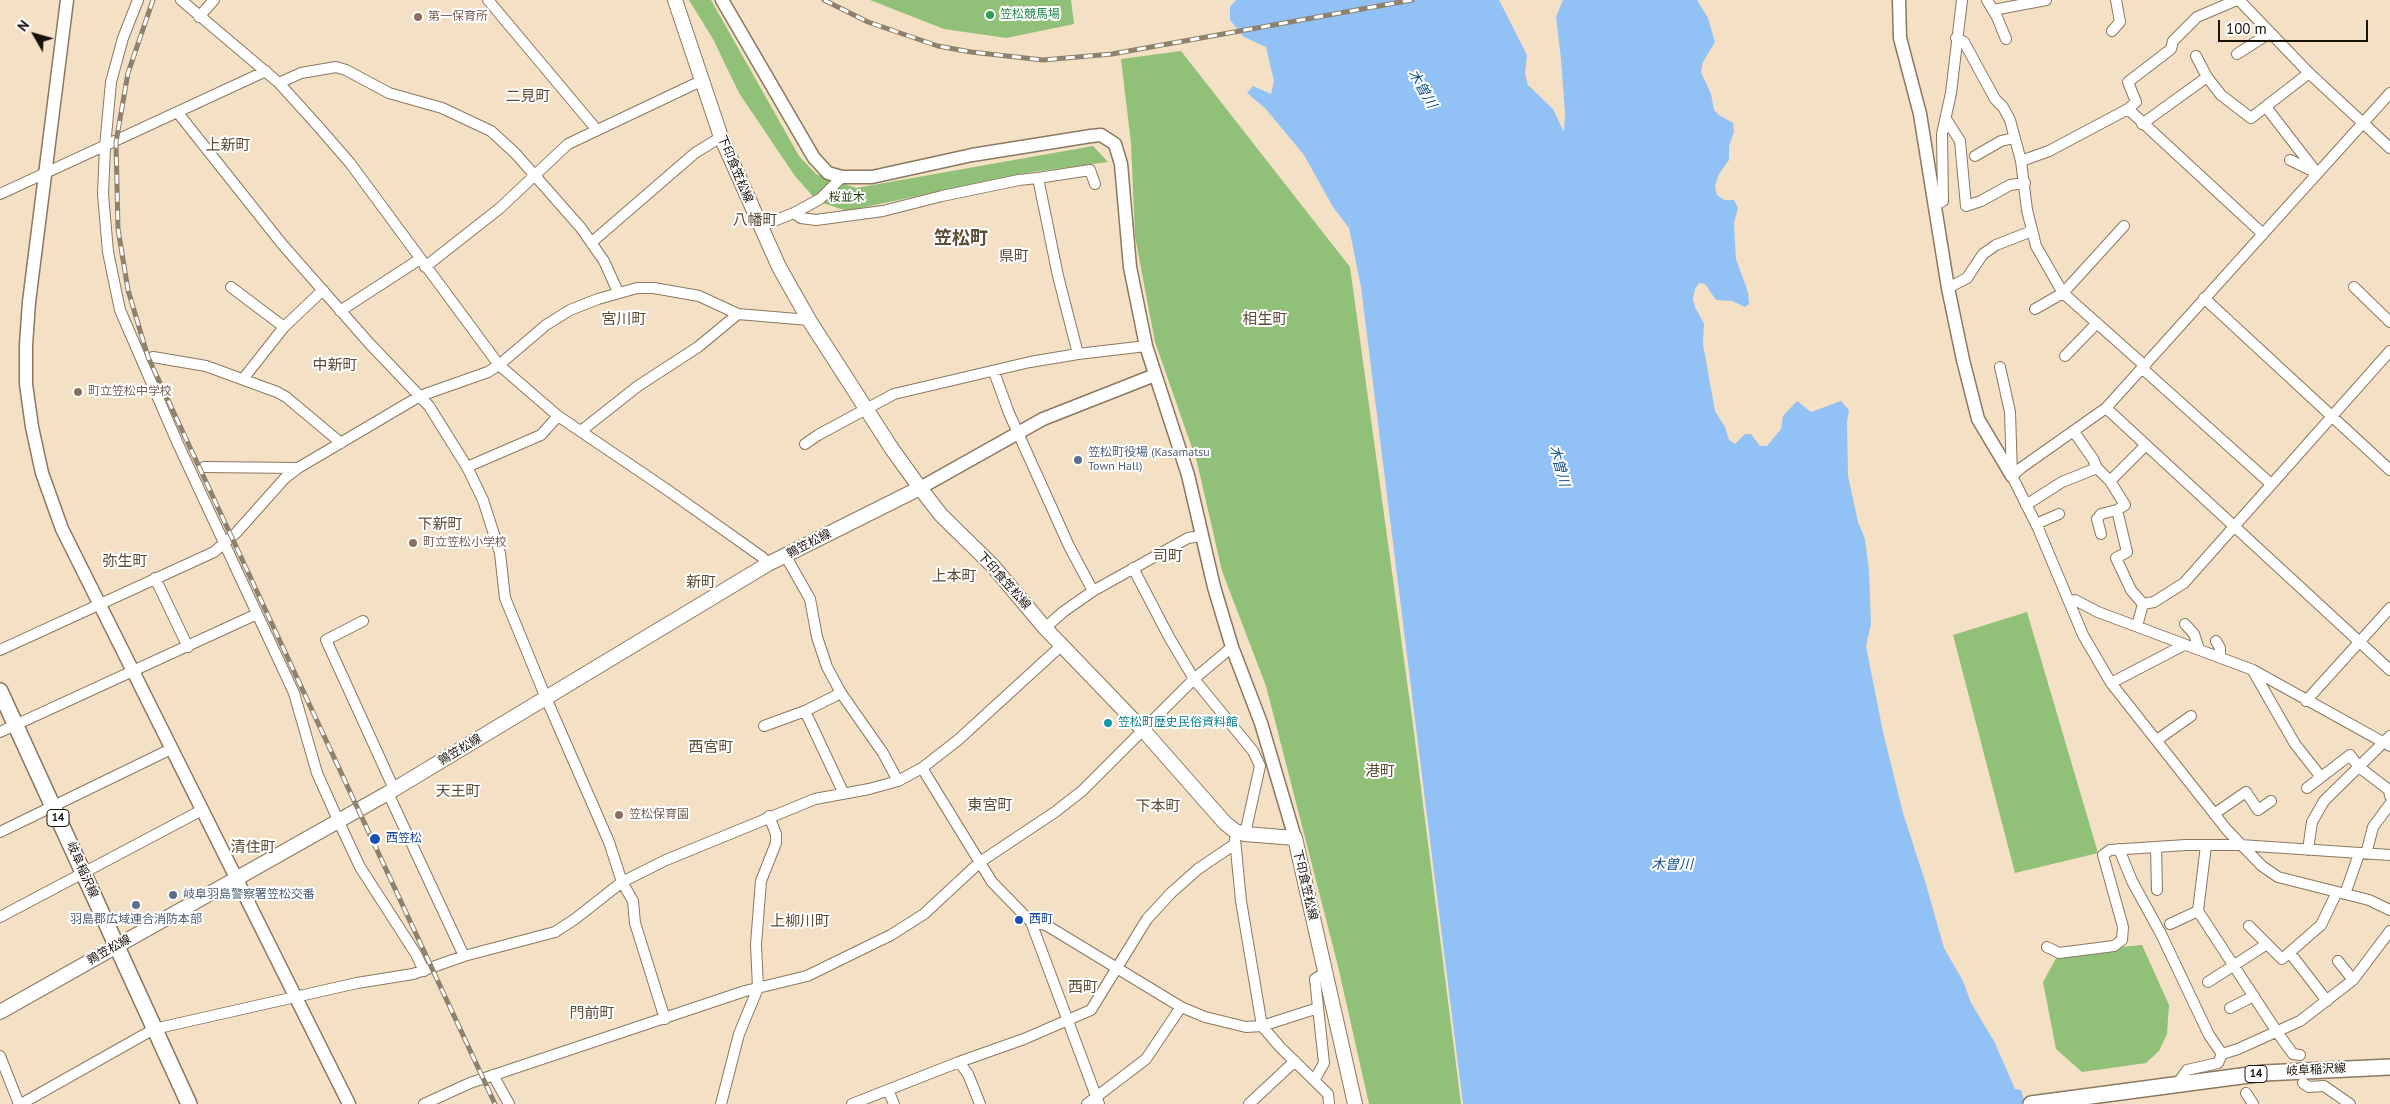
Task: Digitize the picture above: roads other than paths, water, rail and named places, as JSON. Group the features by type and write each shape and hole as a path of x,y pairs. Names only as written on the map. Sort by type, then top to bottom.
{"main road":[{"name":"下印食笠松線","path":"675,0 721,137 779,267 809,320 892,449 920,488 941,515 992,565 1045,628 1144,731 1238,836 1295,838 1355,1104"},
{"name":"鶉笠松線","path":"0,1012 391,791 768,564 920,488"},
{"name":"岐阜稲沢線","path":"0,691 189,1104"},
{"name":"岐阜稲沢線","path":"2031,1104 2264,1073 2390,1067"}],"street":[{"path":"67,0 28,302 26,384 32,427 42,473 62,529 350,1104"},
{"path":"138,0 123,38 111,82 105,148 103,194 108,252 120,310 224,544 294,693 317,773 338,820 360,867 416,954 424,971"},
{"path":"181,0 279,83 350,163 499,365 558,416 666,489 768,564"},
{"path":"199,17 214,0"},
{"path":"488,0 597,130"},
{"path":"722,0 814,158 828,173 842,177 872,177 972,155 1091,136 1101,135 1115,144 1121,164 1130,267 1146,346 1188,475 1214,586 1232,647 1261,723 1295,838"},
{"path":"1899,0 1900,38 1920,114 1948,288 1978,419 2012,476 2036,524 2082,635 2111,683 2214,814 2240,845 2262,866 2278,877 2388,906"},
{"path":"1935,205 1943,202 1942,134 1946,118 1962,0"},
{"path":"1987,0 1998,16 2006,39"},
{"path":"2112,31 2120,22 2116,0"},
{"path":"1993,10 2040,1"},
{"path":"2021,161 2049,151 2128,109 2136,102 2128,82 2171,49 2173,41 2196,17 2242,1 2309,73 2390,148"},
{"path":"2236,54 2270,33"},
{"path":"1956,38 1964,42 1995,99 2003,106 2010,120 2021,161 2036,246 2063,293 2271,484"},
{"path":"2196,56 2207,77 2221,94 2251,118 2309,73"},
{"path":"279,83 301,73 336,67 346,70 389,93 442,108 491,131 515,153 592,242 604,261 618,292"},
{"path":"0,194 105,148 266,71"},
{"path":"2142,124 2207,77"},
{"path":"340,311 423,263 500,208 568,144 701,81"},
{"path":"2012,476 2106,408 2390,94"},
{"path":"2266,106 2317,174"},
{"path":"2128,109 2262,234"},
{"path":"178,113 282,244 340,311 429,406 467,467 483,500 500,553 505,598 609,842 622,882 633,901 636,923 665,1019"},
{"path":"1946,118 1960,141 1966,206 1981,201 2010,185 2025,183"},
{"path":"592,242 695,153 721,137"},
{"path":"1975,156 2001,141 2014,138"},
{"path":"2290,160 2317,174"},
{"path":"794,213 801,218 816,220 883,211 942,196 1019,180 1090,170 1095,184"},
{"path":"761,226 794,213 820,199 842,177"},
{"path":"1038,178 1058,276 1078,354"},
{"path":"2036,309 2063,293 2124,226"},
{"path":"1948,288 1967,278 1983,254 1996,245 2032,231"},
{"path":"230,287 284,327"},
{"path":"2354,287 2390,322"},
{"path":"0,650 214,552 224,544 285,478 298,468 420,396 488,372 546,325 562,315 618,292 637,288 682,291 699,296 738,314 809,320"},
{"path":"243,379 284,327 323,290"},
{"path":"2204,298 2390,470"},
{"path":"581,431 638,386 698,347 738,314"},
{"path":"2065,356 2097,323"},
{"path":"805,444 894,394 1030,362 1146,346"},
{"path":"2143,604 2154,602 2184,583 2390,352"},
{"path":"153,357 206,366 286,397 342,443"},
{"path":"2000,367 2010,412 2012,476"},
{"path":"994,372 1009,413 1069,546 1094,591"},
{"path":"920,488 982,455 1018,432 1043,419 1155,375"},
{"path":"2106,408 2390,670"},
{"path":"467,467 541,435 558,416"},
{"path":"2074,432 2094,459 2097,468 2110,481 2125,505 2117,510 2101,514 2098,519 2102,534"},
{"path":"2110,481 2146,445"},
{"path":"204,467 298,468"},
{"path":"2026,505 2062,482 2097,468"},
{"path":"2117,510 2127,552 2116,558 2131,590 2143,604"},
{"path":"2036,524 2059,514"},
{"path":"1045,628 1063,612 1132,568 1188,538 1202,536"},
{"path":"785,556 810,599 817,637 827,667 841,694 883,753 898,781"},
{"path":"1132,568 1168,637 1194,678 1253,751 1260,766 1238,836 1241,901 1262,1026 1328,1094 1329,1104"},
{"path":"154,578 188,647"},
{"path":"2069,602 2075,600 2098,612 2184,645 2220,656 2253,670 2306,701 2388,742 2324,801 2312,822 2308,850"},
{"path":"2137,626 2143,604"},
{"path":"2306,701 2390,608"},
{"path":"0,732 257,614"},
{"path":"363,621 326,640 464,956"},
{"path":"2185,624 2194,634 2199,649"},
{"path":"2216,641 2220,648 2220,656"},
{"path":"0,1056 20,1104 154,1028 424,971 464,956 554,932 622,882 666,860 769,816 815,799 843,792 869,789 898,781 922,768 958,740 1062,645"},
{"path":"2111,683 2184,645"},
{"path":"424,1104 470,1083 493,1075 758,988 807,976 891,934 924,914 980,862 1055,812 1082,791 1144,731 1194,678 1232,647"},
{"path":"2253,670 2295,744 2321,777"},
{"path":"764,726 805,711 841,694"},
{"path":"805,711 843,792"},
{"path":"2157,740 2191,716"},
{"path":"0,832 171,749"},
{"path":"2307,788 2350,755 2359,767 2389,790 2390,796"},
{"path":"922,768 992,882 1031,922 1068,1022 1094,1102 1146,1059 1181,1007"},
{"path":"2214,814 2246,792 2258,810 2271,801"},
{"path":"0,917 202,810"},
{"path":"2249,926 2282,959 2290,953 2321,925 2363,854 2373,827 2388,810"},
{"path":"721,1104 740,1034 758,988 756,944 761,881 776,843 776,834 769,816"},
{"path":"852,1104 1068,1022 1091,1010 1115,968 1147,919 1171,893 1238,836"},
{"path":"2206,845 2198,911 2277,1032 2293,1054 2300,1055"},
{"path":"2046,947 2059,953 2114,946 2122,940 2123,927 2103,855 2110,850 2240,845 2390,855"},
{"path":"2156,848 2157,890"},
{"path":"2119,850 2132,881 2161,934 2209,1035 2222,1054"},
{"path":"2170,924 2198,911"},
{"path":"1031,922 1046,925 1181,1007 1205,1017 1238,1025 1262,1026 1318,1008"},
{"path":"2178,1083 2187,1070 2218,1062 2222,1054 2300,1021 2353,980 2390,931"},
{"path":"2208,982 2266,944"},
{"path":"2290,953 2327,1000"},
{"path":"2338,961 2353,980"},
{"path":"1315,1079 1324,1063 1315,979 1325,973"},
{"path":"2230,1008 2254,996"},
{"path":"1249,1104 1294,1061"},
{"path":"960,1062 968,1074 980,1104"},
{"path":"493,1075 509,1104"},
{"path":"2303,1083 2309,1087 2324,1086 2350,1104"},
{"path":"888,1090 894,1104"},
{"path":"2246,1093 2253,1104"}],"water":[{"name":"木曽川","path":"1236,0 1499,0 1527,55 1525,73 1528,85 1553,109 1564,132 1565,112 1556,17 1563,0 1697,0 1708,18 1715,42 1703,62 1701,72 1711,94 1714,110 1733,123 1734,132 1729,146 1729,160 1719,174 1715,186 1717,195 1724,200 1734,200 1738,208 1734,223 1736,259 1748,292 1749,304 1745,307 1732,301 1716,300 1705,284 1699,283 1695,289 1693,299 1704,324 1703,344 1715,411 1725,427 1729,440 1735,444 1745,434 1751,434 1760,446 1767,446 1781,429 1783,416 1797,401 1811,412 1841,401 1849,410 1847,422 1848,476 1858,522 1865,539 1869,571 1871,624 1866,646 1883,732 1903,813 1944,948 1963,981 1971,1003 1994,1041 2015,1089 2021,1090 2025,1104 1463,1104 1361,287 1349,228 1333,207 1304,155 1265,108 1247,93 1253,86 1271,94 1274,81 1266,47 1244,37 1230,20 1230,7"}],"railway":[{"path":"153,0 128,73 116,142 118,229 128,290 148,357 495,1104"},
{"path":"824,0 868,22 938,46 971,52 1043,60 1112,54 1412,0"}],"place":[{"name":"笠松競馬場","path":"990,15"},
{"name":"第一保育所","path":"418,17"},
{"name":"町立笠松中学校","path":"78,392"},
{"name":"笠松町役場 (Kasamatsu Town Hall)","path":"1078,460"},
{"name":"町立笠松小学校","path":"413,543"},
{"name":"笠松町歴史民俗資料館","path":"1108,723"},
{"name":"笠松保育園","path":"619,815"},
{"name":"西笠松","path":"375,839"},
{"name":"岐阜羽島警察署笠松交番","path":"173,895"},
{"name":"羽島郡広域連合消防本部","path":"136,905"},
{"name":"西町","path":"1019,920"}],"district":[{"name":"二見町","path":"528,97"},
{"name":"上新町","path":"228,146"},
{"name":"八幡町","path":"755,221"},
{"name":"笠松町","path":"961,239"},
{"name":"県町","path":"1014,257"},
{"name":"宮川町","path":"624,320"},
{"name":"相生町","path":"1265,320"},
{"name":"中新町","path":"335,366"},
{"name":"下新町","path":"440,525"},
{"name":"司町","path":"1168,557"},
{"name":"弥生町","path":"125,562"},
{"name":"上本町","path":"954,577"},
{"name":"新町","path":"701,583"},
{"name":"西宮町","path":"711,748"},
{"name":"港町","path":"1380,772"},
{"name":"天王町","path":"458,792"},
{"name":"東宮町","path":"990,806"},
{"name":"下本町","path":"1158,807"},
{"name":"清住町","path":"253,848"},
{"name":"上柳川町","path":"800,922"},
{"name":"西町","path":"1083,988"},
{"name":"門前町","path":"592,1014"}],"park label":[{"name":"桜並木","path":"847,198"}]}
